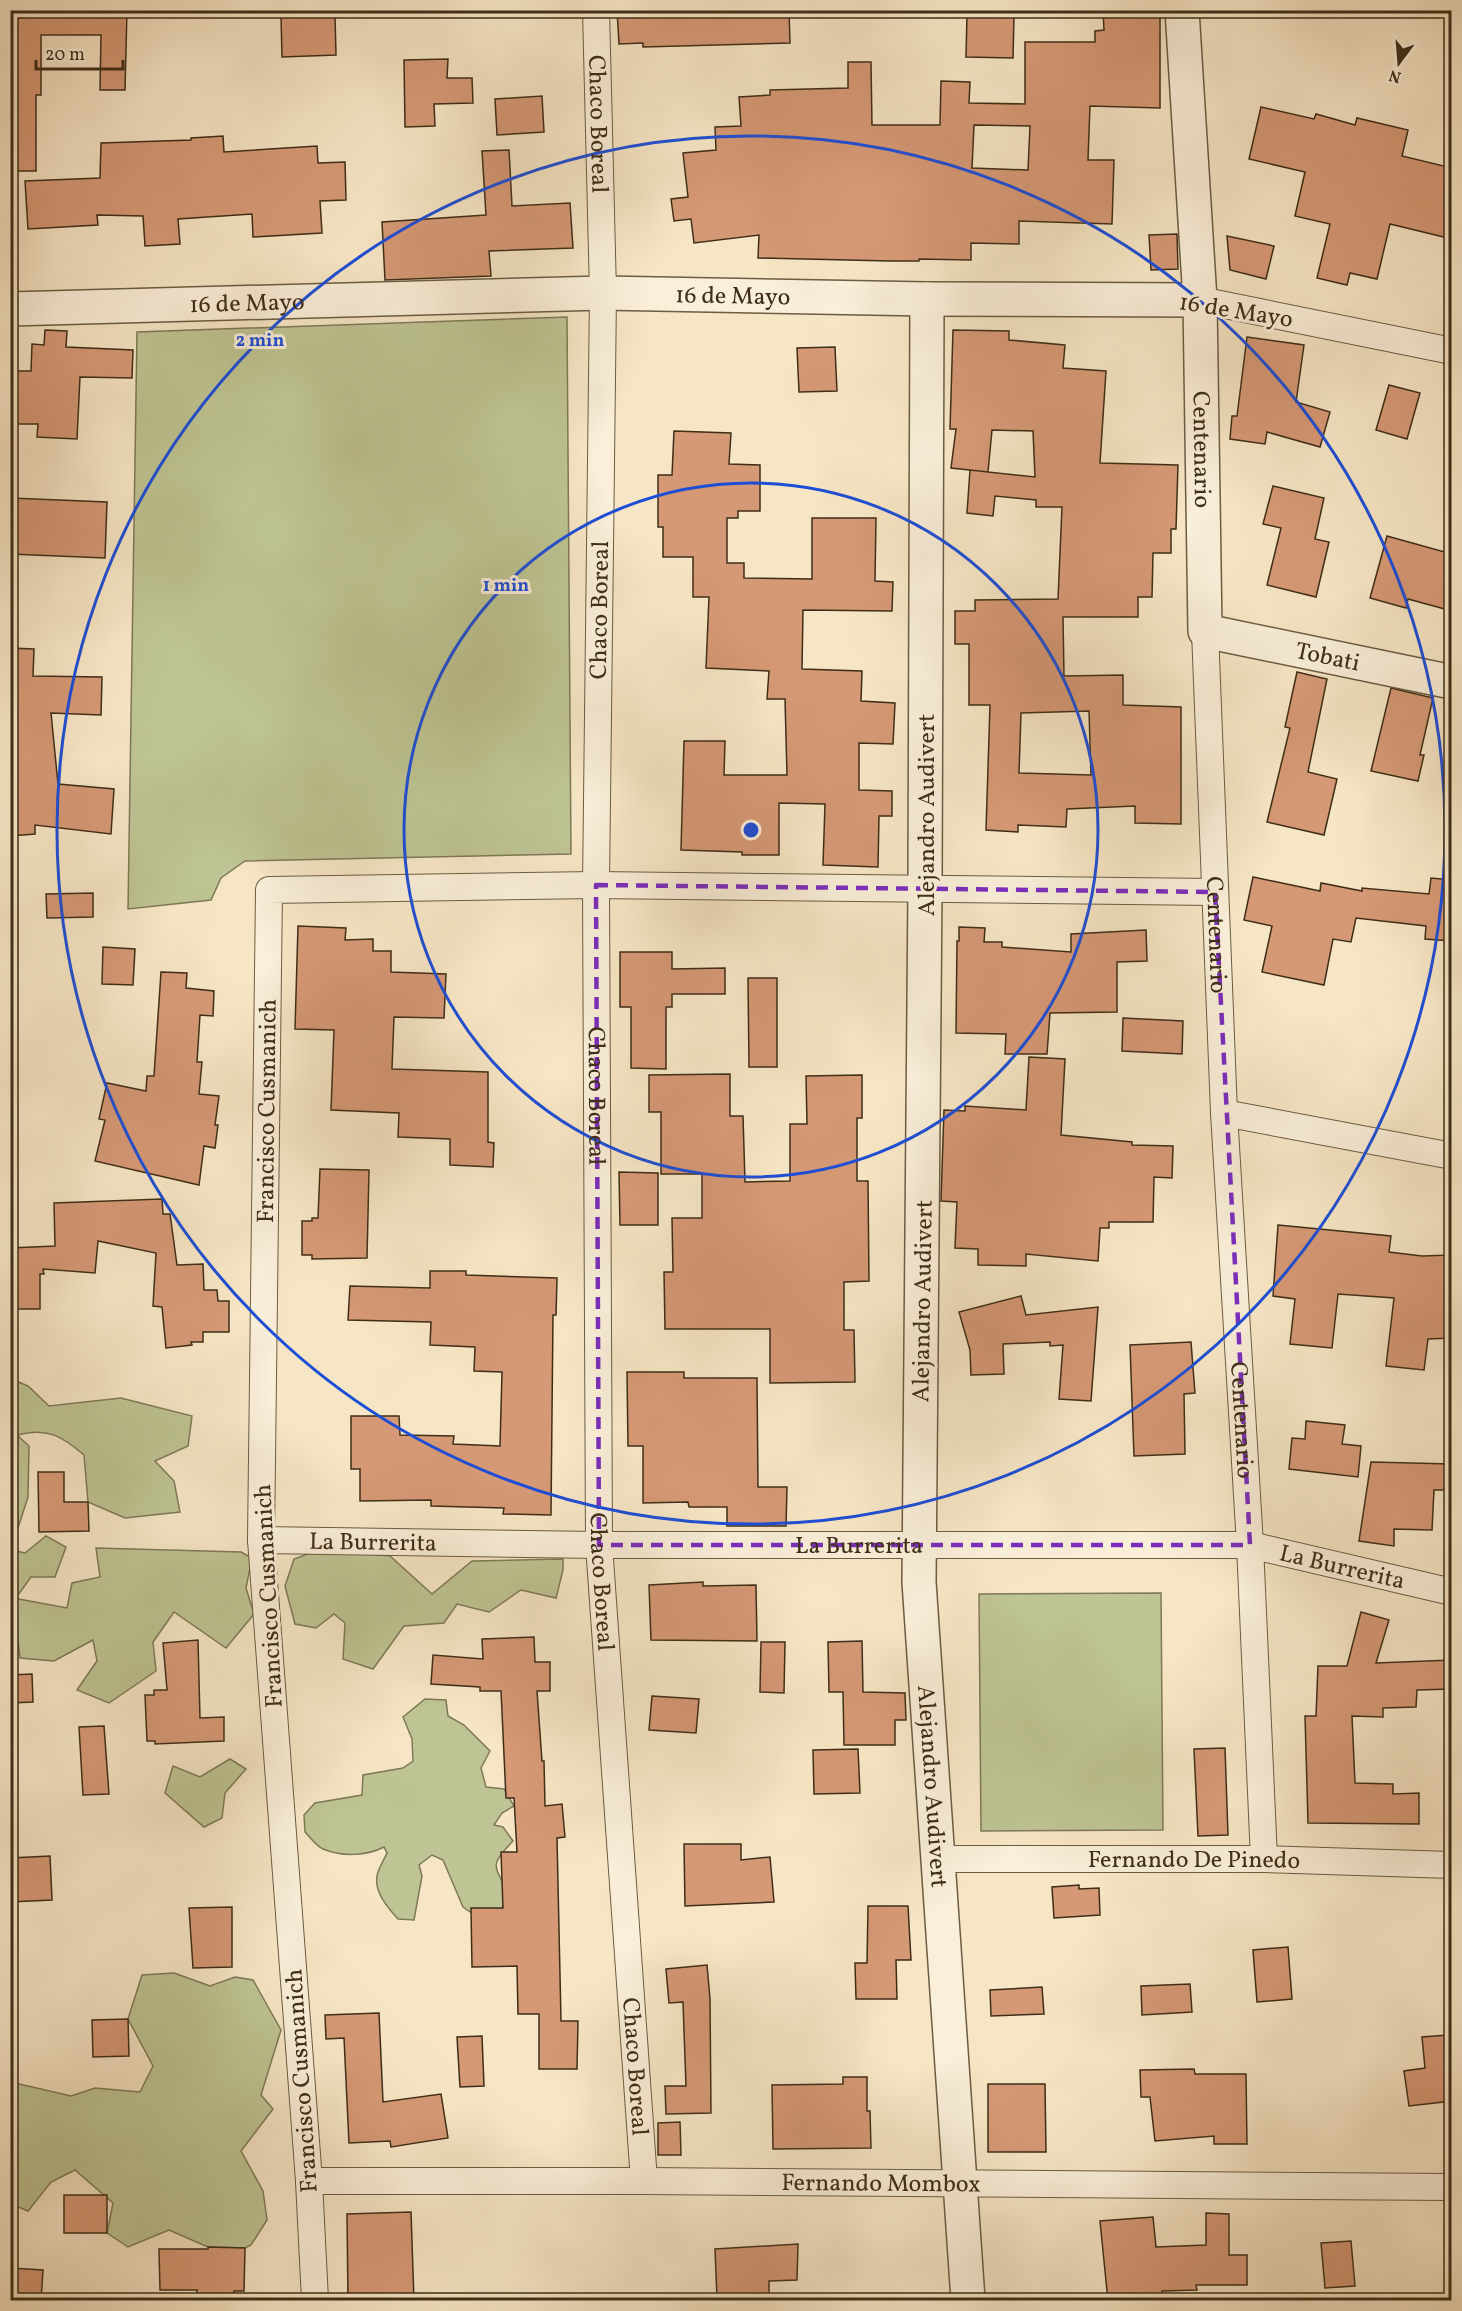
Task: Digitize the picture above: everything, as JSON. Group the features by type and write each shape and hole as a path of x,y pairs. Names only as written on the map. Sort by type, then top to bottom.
{"street":[{"name":"Chaco Boreal","path":"596,10 603,292 596,885 599,1545 644,2181"},
{"name":"Centenario","path":"1182,10 1200,300 1205,631 1224,1113 1250,1545 1264,1859"},
{"name":"16 de Mayo","path":"10,309 603,292 927,299 1200,300 1452,351"},
{"name":"Alejandro Audivert","path":"927,299 919,1582 968,2301"},
{"name":"Tobati","path":"1205,631 1452,682"},
{"path":"596,885 1215,892"},
{"name":"Francisco Cusmanich","path":"315,2301 309,2181 261,1540 269,890 596,885"},
{"path":"1224,1113 1452,1156"},
{"name":"La Burrerita","path":"261,1540 599,1545 1250,1545 1452,1592"},
{"name":"Fernando De Pinedo","path":"938,1859 1264,1859 1452,1865"},
{"name":"Fernando Mombox","path":"309,2181 1452,2187"}],"highlighted area":[{"path":"596,885 1215,892 1250,1545 599,1545"}],"green space":[{"path":"567,317 571,854 245,861 221,878 211,900 128,909 137,332"},
{"path":"11,1379 28,1386 49,1406 121,1398 192,1416 188,1446 155,1461 174,1481 180,1512 125,1518 88,1502 84,1455 61,1438 37,1432 17,1435 29,1446 28,1497 18,1528 11,1529"},
{"path":"46,1536 66,1547 55,1577 31,1577 18,1595 11,1592 11,1550 25,1553"},
{"path":"96,1548 241,1552 252,1558 246,1588 254,1614 226,1648 174,1612 153,1642 156,1671 109,1703 77,1690 97,1661 93,1640 54,1661 20,1658 13,1598 67,1608 72,1583 100,1577"},
{"path":"321,1549 390,1556 432,1594 472,1561 563,1559 563,1570 556,1598 521,1590 489,1612 457,1604 444,1623 404,1626 373,1669 343,1659 345,1623 334,1614 316,1628 295,1624 285,1586 294,1559"},
{"path":"1161,1593 1163,1830 981,1831 979,1594"},
{"path":"425,1699 446,1700 448,1716 464,1725 490,1751 481,1768 486,1787 504,1789 514,1806 502,1813 494,1825 503,1827 513,1841 500,1856 496,1865 508,1893 501,1911 479,1918 463,1907 443,1860 432,1855 419,1865 422,1876 414,1920 398,1919 386,1905 378,1888 378,1873 387,1853 384,1847 362,1854 330,1852 320,1848 305,1832 304,1815 315,1803 362,1795 363,1775 403,1768 413,1761 412,1739 403,1717"},
{"path":"230,1759 246,1769 225,1793 222,1818 204,1827 165,1793 173,1766 200,1777"},
{"path":"174,1973 210,1986 235,1977 253,1980 281,2030 261,2095 273,2109 241,2151 263,2191 267,2220 251,2245 245,2248 208,2247 169,2230 128,2247 107,2233 113,2203 75,2170 51,2182 28,2211 11,2204 11,2085 15,2083 71,2096 95,2088 140,2092 153,2066 128,2019 142,1975"}],"building":[{"path":"10,10 127,10 125,90 100,90 101,35 41,35 41,95 36,95 36,171 10,171"},
{"path":"617,10 789,10 790,43 643,47 643,43 619,44"},
{"path":"1103,10 1160,10 1160,108 1090,106 1088,160 1114,160 1112,224 1019,221 1019,244 971,243 971,260 890,261 758,258 759,235 694,243 691,219 674,221 671,199 688,197 683,153 716,150 715,127 741,126 739,97 770,95 770,90 848,88 848,62 871,62 872,125 940,125 941,81 970,82 969,103 1025,104 1025,42 1095,42 1095,31 1104,30","holes":["974,125 1030,126 1028,170 972,168"]},
{"path":"967,15 1014,16 1013,58 966,57"},
{"path":"335,16 336,55 282,57 281,17"},
{"path":"448,59 447,78 472,78 473,103 434,104 435,126 405,127 404,60"},
{"path":"542,96 544,132 497,135 495,99"},
{"path":"1261,107 1314,119 1316,114 1355,125 1357,118 1408,130 1402,156 1452,168 1452,239 1390,224 1377,279 1350,273 1347,285 1317,278 1330,224 1295,216 1305,172 1249,159"},
{"path":"223,136 224,152 317,146 318,163 345,162 346,200 320,201 322,233 253,237 252,214 178,219 180,244 145,246 143,216 97,215 98,225 28,229 25,181 100,178 101,143 191,140 191,138"},
{"path":"509,150 512,206 570,203 573,248 489,251 491,276 385,280 382,222 486,215 482,151"},
{"path":"1177,234 1178,269 1151,270 1149,235"},
{"path":"1227,236 1274,246 1266,279 1230,270"},
{"path":"45,330 67,331 66,347 133,350 132,378 80,377 77,439 37,437 38,424 10,424 10,371 31,371 32,344 44,345"},
{"path":"953,330 1009,331 1009,340 1065,345 1063,368 1106,371 1100,463 1178,465 1176,529 1171,529 1171,553 1153,553 1152,597 1138,597 1138,617 1063,617 1064,676 1123,675 1123,705 1181,707 1181,824 1135,823 1135,806 1067,809 1066,827 1018,825 1018,832 986,830 990,705 969,705 969,644 955,644 955,611 975,611 975,600 1058,599 1062,507 1036,507 1036,500 995,496 993,516 967,513 970,470 951,468 956,429 950,429","holes":["992,430 1033,431 1035,477 988,472","1089,711 1091,775 1019,773 1021,713"]},
{"path":"1247,337 1304,345 1296,402 1330,412 1320,447 1267,432 1265,444 1230,439 1232,416 1237,416"},
{"path":"835,347 837,391 799,392 797,348"},
{"path":"1389,385 1420,393 1407,439 1376,430"},
{"path":"674,431 731,433 729,464 760,465 760,511 738,511 738,518 727,518 727,563 744,563 744,578 812,579 812,518 876,518 875,581 893,582 892,611 803,610 802,669 862,671 861,701 895,703 893,744 859,743 859,790 892,791 892,816 879,816 878,867 823,865 825,804 779,803 779,855 742,855 742,852 681,850 684,741 725,741 724,775 787,775 785,699 767,699 769,671 706,668 709,597 693,597 693,557 663,557 663,527 658,527 658,475 672,475"},
{"path":"1273,486 1324,498 1315,539 1329,542 1316,597 1267,585 1281,528 1263,524"},
{"path":"10,498 107,502 105,558 10,554"},
{"path":"1387,536 1452,554 1452,611 1408,599 1406,608 1370,598"},
{"path":"10,648 34,649 33,676 102,677 101,715 51,713 58,784 114,789 111,834 35,825 35,834 10,836"},
{"path":"1297,672 1327,679 1308,772 1337,779 1324,835 1267,822 1290,728 1285,727"},
{"path":"1391,688 1433,698 1420,755 1424,755 1418,781 1371,771"},
{"path":"1253,877 1320,891 1321,883 1362,891 1362,888 1429,894 1431,878 1452,880 1452,941 1425,939 1426,926 1356,918 1351,942 1333,939 1324,985 1262,972 1272,926 1244,920"},
{"path":"93,893 93,917 47,918 46,894"},
{"path":"298,926 346,928 345,940 373,939 373,951 391,951 391,972 446,974 444,1018 394,1017 392,1069 488,1072 488,1142 494,1143 493,1167 450,1165 450,1139 398,1137 399,1113 331,1110 334,1030 295,1029"},
{"path":"959,927 985,928 984,942 1002,942 1002,947 1071,952 1071,934 1146,930 1147,961 1117,962 1117,1012 1050,1013 1047,1054 1005,1054 1006,1034 956,1033"},
{"path":"103,947 135,949 133,985 102,984"},
{"path":"620,952 672,952 672,969 725,968 725,994 672,994 672,1007 666,1007 666,1069 631,1068 631,1007 620,1007"},
{"path":"161,972 187,973 186,988 214,991 213,1016 200,1015 197,1062 202,1062 199,1094 219,1096 215,1125 218,1125 215,1148 204,1146 199,1185 95,1161 105,1120 99,1119 107,1083 146,1091 147,1076 154,1076"},
{"path":"748,978 777,978 777,1067 749,1067"},
{"path":"1123,1018 1183,1021 1182,1054 1122,1051"},
{"path":"1029,1057 1065,1059 1061,1135 1132,1142 1132,1145 1173,1146 1172,1178 1154,1177 1153,1222 1109,1222 1109,1228 1100,1228 1098,1261 1026,1254 1026,1266 978,1265 978,1249 955,1248 957,1202 941,1201 944,1110 965,1111 965,1106 1026,1110"},
{"path":"730,1074 730,1116 743,1116 745,1182 790,1181 790,1124 807,1124 806,1076 862,1075 862,1118 857,1118 857,1181 868,1181 869,1281 844,1282 844,1330 854,1330 855,1382 770,1383 770,1329 665,1329 664,1272 673,1272 672,1218 702,1218 702,1174 661,1174 661,1112 649,1112 649,1075"},
{"path":"320,1169 369,1170 367,1258 312,1259 312,1255 302,1255 302,1221 312,1221 312,1218 318,1218"},
{"path":"619,1172 658,1173 658,1225 620,1225"},
{"path":"162,1199 163,1214 170,1214 177,1265 203,1264 204,1290 217,1290 218,1301 229,1301 229,1332 203,1332 203,1342 191,1342 192,1345 166,1348 162,1307 153,1306 156,1253 98,1241 95,1273 43,1269 44,1274 40,1274 40,1309 10,1309 10,1248 55,1246 54,1203"},
{"path":"1278,1225 1391,1236 1389,1252 1422,1256 1452,1255 1452,1338 1428,1339 1424,1370 1386,1366 1394,1298 1338,1294 1332,1348 1290,1344 1295,1299 1273,1296"},
{"path":"430,1271 466,1271 466,1275 557,1278 556,1315 553,1315 551,1515 503,1514 504,1508 431,1506 431,1500 360,1501 360,1469 351,1469 351,1416 399,1416 400,1435 454,1436 453,1444 500,1446 502,1372 474,1371 475,1347 430,1345 431,1322 348,1320 350,1286 430,1288"},
{"path":"1021,1296 1026,1315 1098,1307 1091,1401 1059,1399 1063,1345 1050,1346 1050,1342 1003,1344 1004,1374 971,1375 970,1350 959,1312"},
{"path":"1191,1342 1195,1393 1184,1394 1185,1454 1134,1456 1130,1345"},
{"path":"627,1372 684,1372 684,1378 757,1378 758,1487 787,1487 786,1526 727,1526 727,1507 689,1507 688,1502 643,1503 643,1446 628,1446"},
{"path":"1306,1421 1345,1425 1342,1444 1361,1446 1358,1477 1289,1469 1292,1438 1305,1439"},
{"path":"1371,1462 1452,1464 1452,1490 1434,1490 1432,1530 1394,1529 1394,1546 1359,1541"},
{"path":"38,1472 64,1472 64,1502 88,1502 89,1531 39,1532"},
{"path":"703,1582 703,1586 756,1585 757,1641 651,1640 649,1585"},
{"path":"1361,1612 1389,1620 1376,1663 1452,1660 1452,1689 1417,1690 1416,1707 1383,1708 1383,1717 1352,1716 1355,1783 1393,1784 1393,1794 1419,1793 1419,1824 1308,1823 1305,1716 1316,1716 1318,1666 1347,1666"},
{"path":"534,1637 535,1662 550,1662 550,1691 537,1691 542,1761 544,1761 545,1806 562,1804 565,1837 557,1838 561,2021 578,2021 577,2069 539,2069 539,2014 518,2014 517,1966 472,1967 471,1908 503,1908 501,1852 517,1852 514,1798 506,1798 501,1691 480,1691 480,1687 431,1684 433,1655 483,1659 482,1639"},
{"path":"198,1640 200,1718 224,1717 224,1741 155,1744 155,1741 147,1741 145,1695 154,1695 154,1690 167,1690 163,1643"},
{"path":"862,1641 863,1692 905,1693 906,1720 895,1720 895,1745 844,1745 843,1692 829,1692 828,1642"},
{"path":"761,1642 785,1642 784,1693 760,1692"},
{"path":"32,1674 33,1702 10,1703 10,1675"},
{"path":"652,1696 699,1699 696,1733 649,1730"},
{"path":"104,1726 109,1794 83,1795 79,1727"},
{"path":"1225,1748 1228,1835 1198,1836 1194,1749"},
{"path":"858,1749 860,1793 814,1794 813,1750"},
{"path":"684,1844 741,1844 741,1860 770,1857 774,1902 685,1906"},
{"path":"50,1856 52,1900 10,1902 10,1858"},
{"path":"1079,1885 1079,1889 1099,1888 1100,1915 1054,1918 1052,1887"},
{"path":"868,1906 908,1906 911,1960 896,1960 897,1999 856,1999 855,1963 867,1963"},
{"path":"232,1907 232,1967 193,1968 189,1908"},
{"path":"1288,1947 1292,1999 1257,2002 1253,1950"},
{"path":"707,1965 710,1999 711,2113 666,2114 665,2086 686,2086 683,2002 669,2003 666,1969"},
{"path":"1190,1984 1192,2012 1142,2015 1141,1986"},
{"path":"1042,1987 1044,2014 991,2016 990,1990"},
{"path":"379,2013 383,2102 441,2094 448,2138 391,2147 390,2141 349,2143 344,2038 326,2039 325,2015"},
{"path":"128,2019 129,2056 93,2057 92,2020"},
{"path":"1448,2035 1452,2101 1409,2106 1404,2071 1425,2068 1422,2037"},
{"path":"482,2036 484,2086 460,2087 457,2037"},
{"path":"1194,2069 1195,2074 1246,2074 1247,2144 1214,2144 1214,2136 1155,2141 1150,2097 1141,2097 1140,2070"},
{"path":"843,2077 867,2077 867,2111 870,2111 871,2148 773,2149 772,2085 843,2084"},
{"path":"988,2084 1045,2084 1046,2152 988,2152"},
{"path":"680,2122 681,2155 658,2155 658,2123"},
{"path":"64,2195 107,2195 107,2233 64,2233"},
{"path":"411,2212 414,2301 348,2301 347,2214"},
{"path":"1206,2213 1229,2214 1229,2255 1247,2255 1247,2285 1196,2285 1197,2290 1162,2291 1162,2301 1108,2301 1100,2221 1153,2217 1156,2247 1206,2245"},
{"path":"1351,2241 1355,2286 1325,2288 1321,2243"},
{"path":"798,2244 797,2280 769,2281 769,2296 717,2298 715,2249"},
{"path":"208,2247 245,2248 244,2291 234,2291 233,2301 196,2301 197,2290 160,2290 159,2249 208,2249"},
{"path":"10,2268 43,2270 41,2301 10,2301"}]}
